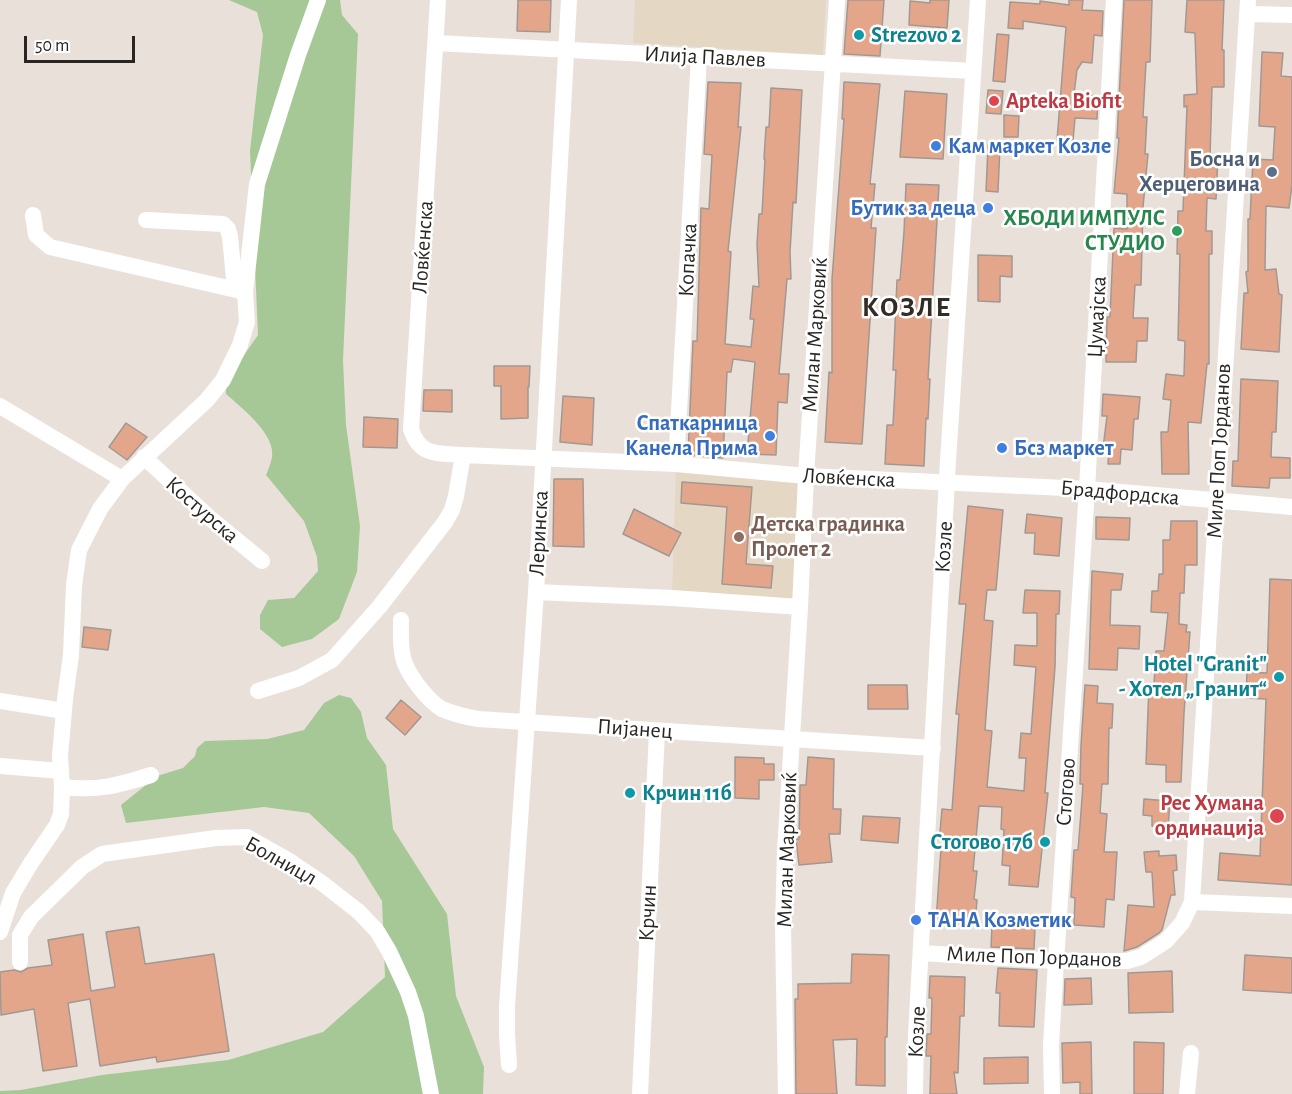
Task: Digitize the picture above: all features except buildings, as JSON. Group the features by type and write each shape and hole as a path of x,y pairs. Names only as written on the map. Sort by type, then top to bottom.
{"street":[{"path":"240,291 257,184 318,0"},
{"name":"Ловќенска","path":"438,0 411,429 414,440 420,448 432,452 463,455 676,464 806,476 948,483"},
{"name":"Леринска","path":"509,1065 507,1006 536,592 569,0"},
{"name":"Милан Марковиќ","path":"786,1094 783,928 785,851 806,476 837,0"},
{"name":"Козле","path":"915,1094 916,1035 978,0"},
{"name":"Џумајска","path":"1087,489 1114,0"},
{"path":"1247,7 1292,15"},
{"name":"Миле Поп Јорданов","path":"921,953 1056,961 1127,961 1141,957 1166,941 1182,923 1192,902 1247,7"},
{"name":"Илија Павлев","path":"436,43 973,71"},
{"name":"Копачка","path":"676,464 699,56"},
{"path":"33,215 36,235 50,247 240,291"},
{"path":"0,932 13,894 57,825 61,814 64,711 79,550 100,508 122,479 207,400 222,380 240,345 247,322 228,229 223,224 146,220"},
{"path":"0,406 122,479"},
{"path":"258,691 299,678 332,660 361,630 448,516 456,496 463,455"},
{"name":"Костурска","path":"144,457 211,519 262,561"},
{"name":"Брадфордска","path":"948,483 1087,489 1292,507"},
{"name":"Стогово","path":"1052,1094 1051,1045 1087,489"},
{"path":"536,592 800,607"},
{"name":"Пијанец","path":"401,620 403,660 420,688 440,707 455,714 478,719 933,748"},
{"path":"0,701 64,711"},
{"name":"Крчин","path":"640,1094 657,731"},
{"path":"0,766 61,779 80,789 110,788 151,775"},
{"name":"Болницл","path":"20,962 20,935 31,918 82,867 102,854 216,838 247,837 322,883 359,912 376,931 389,951 408,992 416,1016 431,1094"},
{"path":"1192,902 1292,906"},
{"path":"1187,1094 1191,1053"}],"shaded area":[{"path":"635,0 826,0 823,55 633,43"},
{"name":"Детска градинка Пролет 2","path":"676,464 806,476 800,607 672,598"}],"green space":[{"path":"229,0 340,0 342,15 358,34 343,360 346,425 360,526 357,572 339,619 312,639 282,647 260,629 260,615 268,600 294,598 318,571 317,557 304,521 266,475 272,457 269,440 257,422 226,394 226,381 258,335 250,151 263,35 257,12"},
{"path":"339,695 351,698 361,712 367,738 386,765 393,829 447,914 456,996 484,1067 483,1094 0,1094 0,1091 21,1090 102,1075 228,1060 323,1032 385,977 382,901 354,856 309,813 264,807 126,823 121,805 157,776 183,768 205,741 267,739 304,730 324,703"}],"place":[{"name":"Strezovo 2","path":"859,35"},
{"name":"Apteka Biofit","path":"994,101"},
{"name":"Кам маркет Козле","path":"936,146"},
{"name":"Босна и Херцеговина","path":"1272,172"},
{"name":"Бутик за деца","path":"988,208"},
{"name":"ХБОДИ ИМПУЛС СТУДИО","path":"1177,231"},
{"name":"Спаткарница Канела Прима","path":"770,436"},
{"name":"Бсз маркет","path":"1002,448"},
{"name":"Детска градинка Пролет 2","path":"739,537"},
{"name":"Hotel \"Granit\" - Хотел „Гранит“","path":"1279,677"},
{"name":"Крчин 11б","path":"630,793"},
{"name":"Рес Хумана ординација","path":"1277,816"},
{"name":"Стогово 17б","path":"1045,842"},
{"name":"ТАНА Козметик","path":"916,920"}],"district":[{"name":"КОЗЛЕ","path":"907,308"}]}
